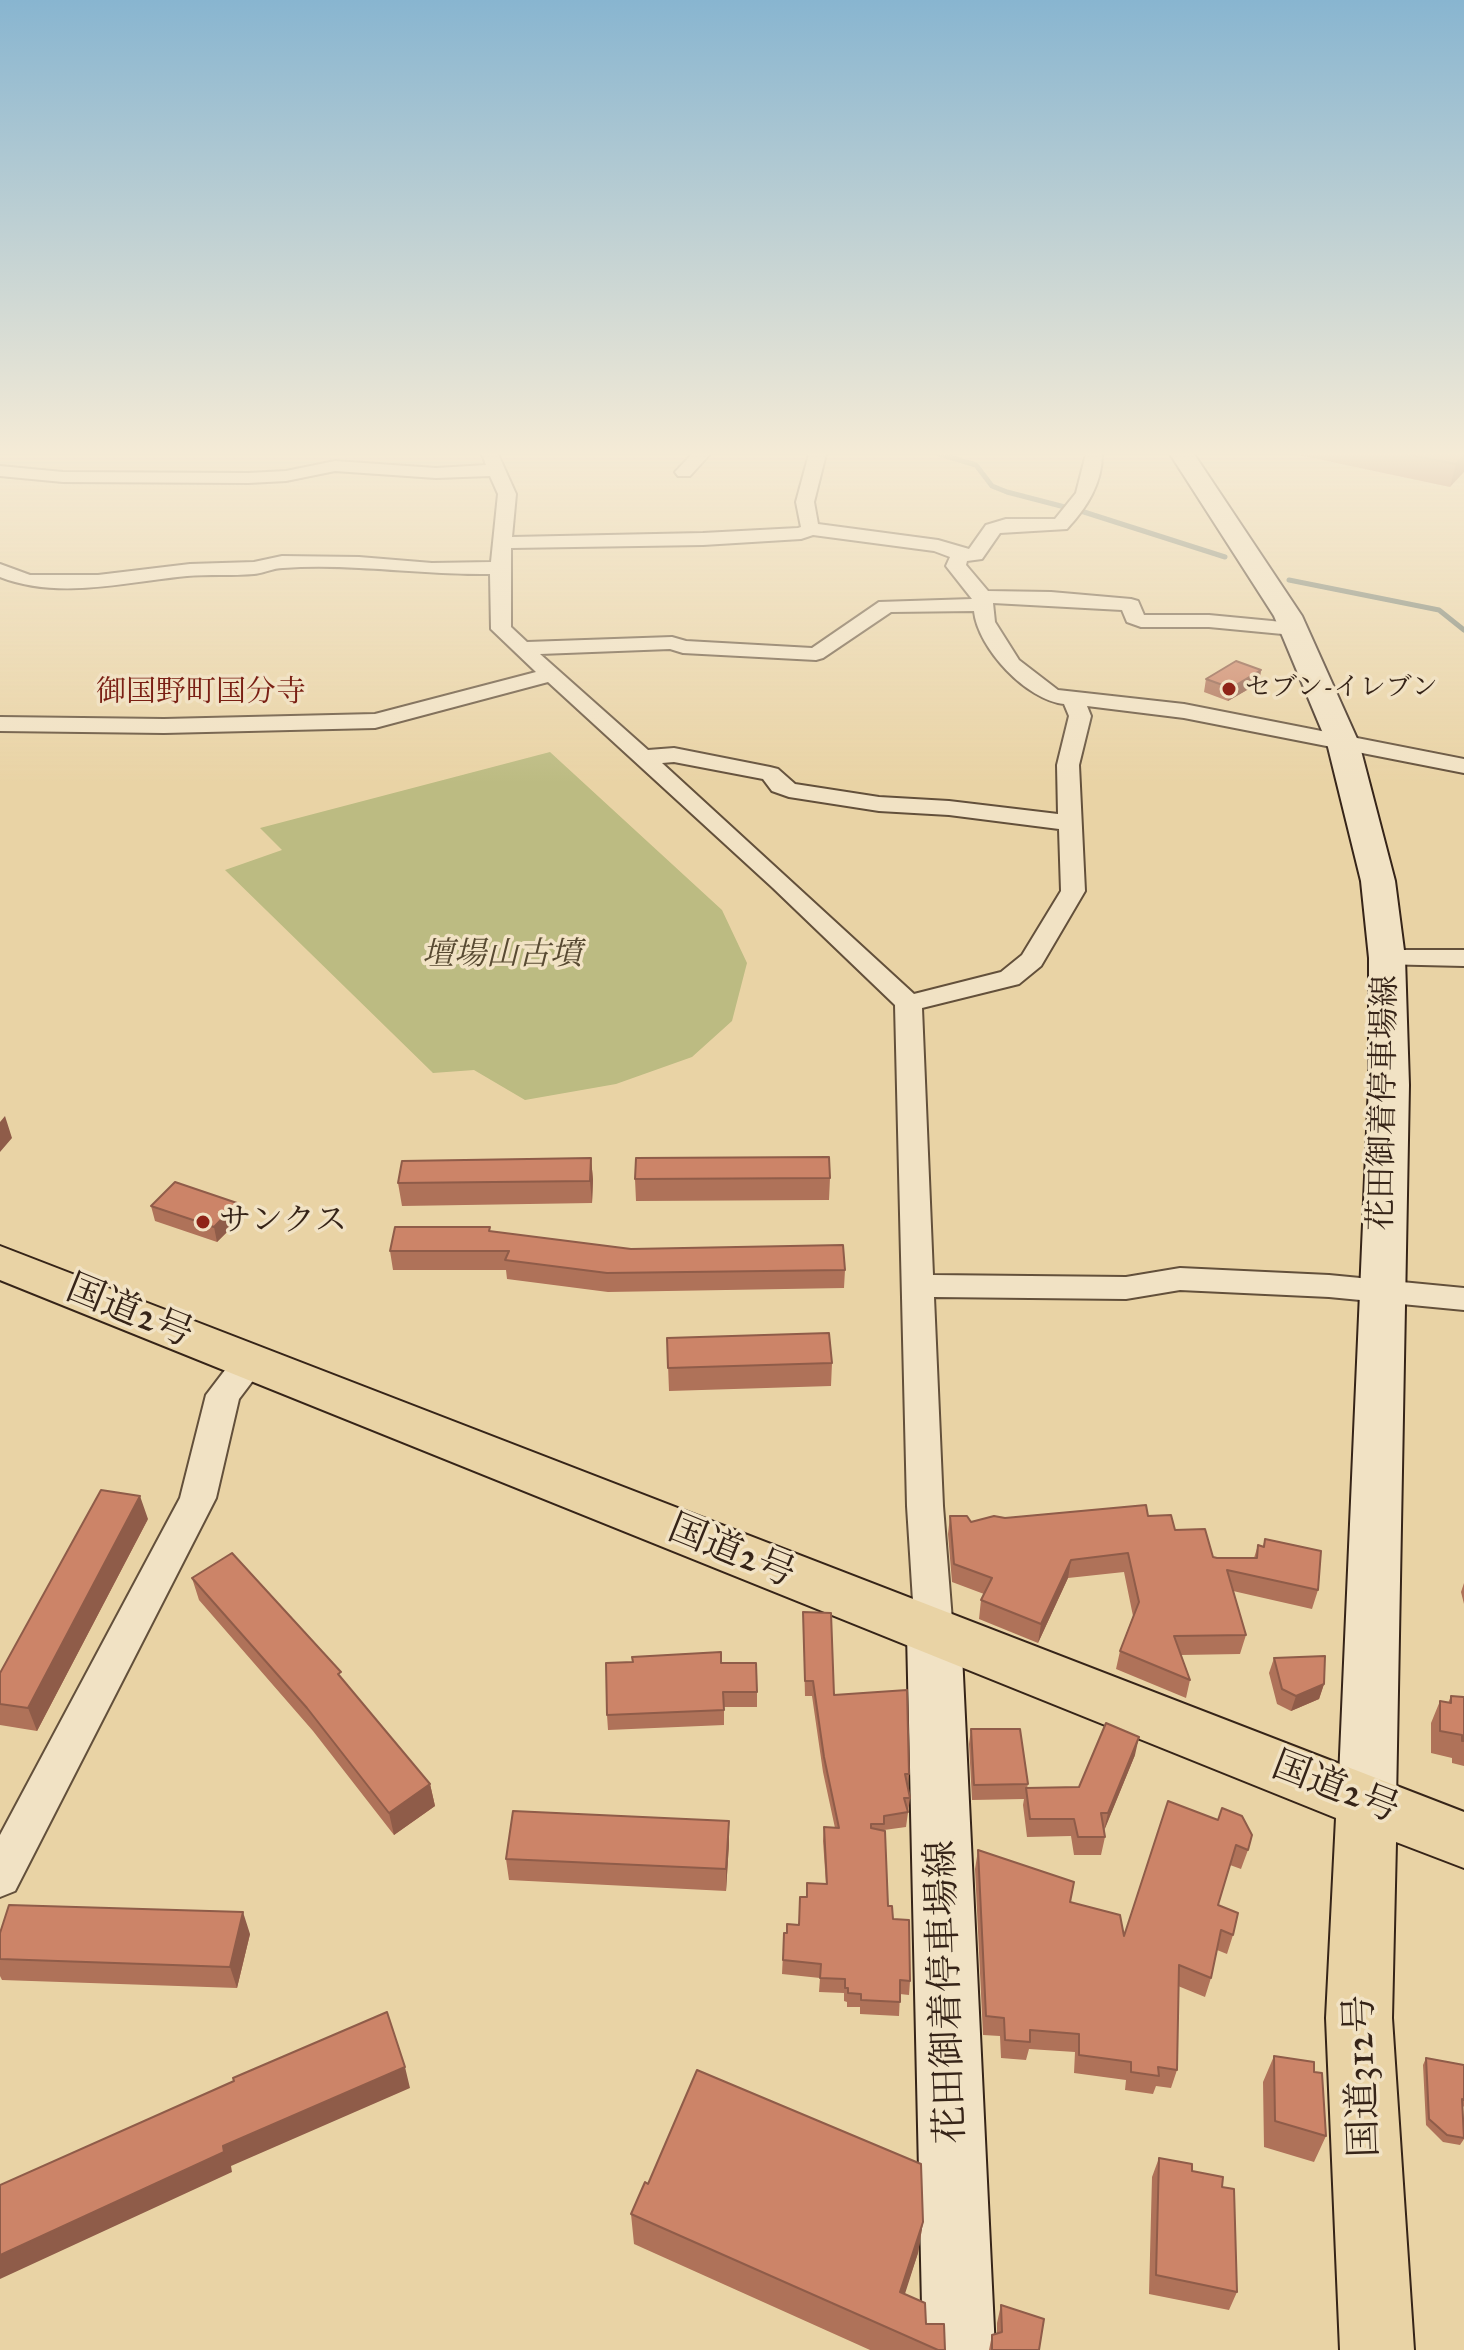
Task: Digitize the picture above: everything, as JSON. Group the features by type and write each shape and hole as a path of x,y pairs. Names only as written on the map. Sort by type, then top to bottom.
{"highway":[{"name":"国道2号","path":"0,1262 1464,1840"},
{"name":"国道312号","path":"1367,1801 1359,2018 1377,2350"}],"main road":[{"name":"花田御着停車場線","path":"1252,564 1293,629 1343,743 1378,881 1387,958 1389,1085 1367,1801"},
{"name":"花田御着停車場線","path":"934,1633 959,2350"}],"street":[{"path":"0,570 28,581 98,581 274,564"},
{"path":"367,564 432,569 500,568"},
{"path":"500,564 501,629 908,1003 925,1506 934,1633"},
{"path":"957,564 982,601 985,622 1011,664 1052,696 1147,705 1464,766"},
{"path":"523,648 672,643 683,647 816,654 886,606 1051,598 1131,605 1134,618 1141,621 1209,621 1293,629"},
{"path":"0,724 164,726 375,721 521,685 548,675"},
{"path":"908,1003 1010,978 1032,960 1073,891 1068,765 1080,716 1073,699"},
{"path":"642,757 674,755 770,774 780,786 789,790 879,804 949,808 1070,823"},
{"path":"1387,958 1464,958"},
{"path":"916,1286 1126,1288 1180,1279 1329,1286 1464,1299"},
{"path":"0,1877 198,1498 223,1395 250,1362"}],"green space":[{"name":"壇場山古墳","path":"550,752 722,910 747,963 732,1021 692,1057 616,1084 525,1100 474,1070 433,1073 225,870 282,850 260,828"}],"building":[{"path":"1236,661 1261,670 1231,688 1206,679"},
{"path":"829,1157 830,1178 635,1179 636,1158"},
{"path":"591,1158 590,1181 398,1183 402,1161"},
{"path":"175,1182 237,1203 214,1227 151,1206"},
{"path":"395,1227 490,1227 489,1231 631,1249 843,1245 845,1270 607,1273 505,1260 509,1251 390,1251"},
{"path":"829,1333 832,1363 668,1368 667,1338"},
{"path":"101,1490 140,1496 28,1708 0,1704 0,1673"},
{"path":"1146,1505 1148,1516 1171,1515 1175,1530 1205,1529 1213,1557 1257,1558 1258,1545 1264,1547 1265,1539 1321,1551 1318,1590 1227,1570 1246,1635 1174,1636 1190,1680 1120,1651 1139,1602 1128,1553 1071,1560 1041,1624 981,1600 992,1578 954,1564 950,1516 967,1516 971,1522 994,1516 1005,1518"},
{"path":"232,1553 341,1672 338,1674 430,1784 389,1813 307,1708 192,1578"},
{"path":"803,1612 831,1613 834,1695 907,1690 909,1774 905,1774 910,1798 904,1798 908,1812 884,1816 884,1824 871,1824 871,1828 885,1831 888,1906 892,1906 893,1919 909,1920 910,1981 900,1980 900,2002 861,2000 861,1994 848,1993 845,1979 820,1978 821,1964 783,1960 784,1933 787,1933 787,1924 799,1925 800,1897 807,1897 807,1883 827,1884 824,1827 839,1828 824,1757 813,1681 805,1681"},
{"path":"721,1652 721,1663 756,1663 757,1692 723,1692 724,1710 607,1715 606,1663 633,1662 632,1657"},
{"path":"1325,1656 1324,1684 1296,1696 1282,1689 1274,1658"},
{"path":"1451,1696 1464,1697 1464,1741 1462,1735 1440,1731 1440,1701 1451,1703"},
{"path":"1106,1723 1139,1737 1108,1813 1101,1813 1105,1837 1078,1837 1074,1819 1030,1819 1026,1788 1079,1787"},
{"path":"971,1729 1020,1729 1028,1784 974,1785"},
{"path":"1168,1801 1218,1820 1222,1808 1242,1816 1252,1835 1248,1850 1236,1845 1218,1905 1238,1913 1233,1935 1221,1930 1211,1978 1179,1965 1177,2070 1158,2067 1159,2076 1131,2072 1131,2062 1079,2055 1079,2034 1030,2030 1030,2042 1005,2040 1004,2018 986,2016 978,1850 1074,1882 1070,1902 1120,1915 1124,1936"},
{"path":"513,1811 729,1821 726,1869 506,1859"},
{"path":"9,1905 243,1912 230,1967 0,1959 0,1933"},
{"path":"387,2012 405,2067 223,2146 224,2152 0,2255 0,2185 234,2081 233,2078"},
{"path":"1274,2056 1314,2062 1314,2072 1322,2073 1326,2136 1275,2121"},
{"path":"1426,2058 1464,2065 1464,2138 1447,2135 1429,2119"},
{"path":"697,2070 921,2164 923,2222 900,2292 925,2303 926,2324 944,2324 945,2350 938,2350 631,2214 645,2182 648,2184"},
{"path":"1159,2158 1192,2164 1192,2171 1223,2177 1222,2187 1234,2189 1237,2292 1156,2275"},
{"path":"1001,2305 1044,2319 1039,2350 992,2350 992,2335 1002,2332"}],"waterway":[{"path":"1289,580 1439,610 1464,630"}],"place":[{"name":"セブン-イレブン","path":"1229,689"},
{"name":"サンクス","path":"203,1222"}],"district":[{"name":"御国野町国分寺","path":"201,694"}]}
